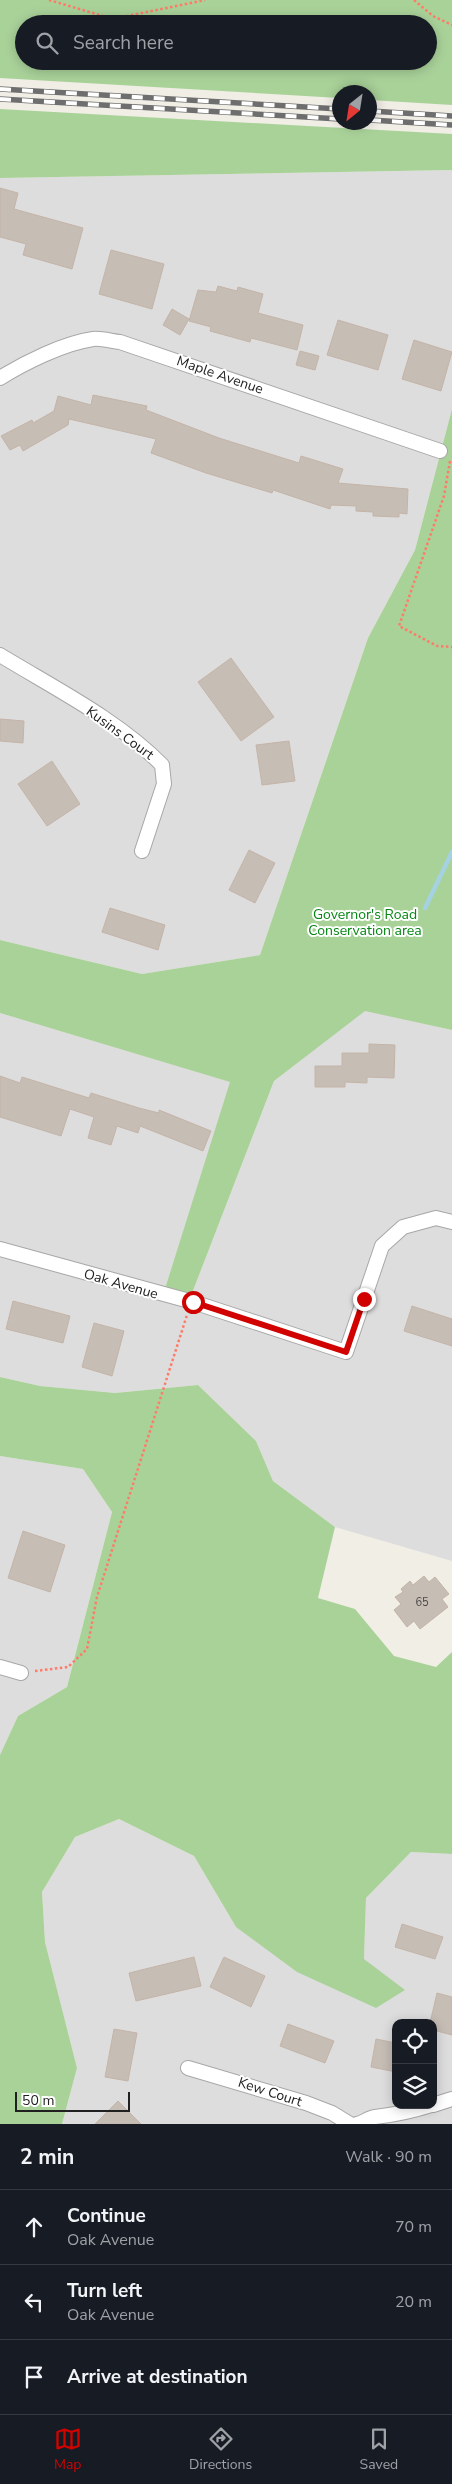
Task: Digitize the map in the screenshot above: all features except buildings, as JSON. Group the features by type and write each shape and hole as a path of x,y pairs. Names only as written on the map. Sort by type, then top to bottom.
{"street":[{"name":"Maple Avenue","path":"0,378 69,346 93,339 120,342 446,453"},
{"name":"Kusins Court","path":"0,655 145,747 162,765 164,784 142,851"},
{"name":"Oak Avenue","path":"0,1249 193,1302 346,1352 382,1246 403,1227 436,1218 452,1222"},
{"path":"0,1668 21,1673"},
{"name":"Kew Court","path":"188,2068 306,2103 332,2113 350,2124"},
{"path":"437,2104 452,2100"},
{"path":"357,2124 363,2124 372,2118 398,2115 418,2109"}],"path":[{"path":"48,0 99,15"},
{"path":"132,15 205,0"},
{"path":"414,0 432,15"},
{"path":"437,18 452,25"},
{"path":"446,453 444,496 399,626 437,646 452,647"},
{"path":"21,1673 68,1668 87,1649 97,1596 187,1314"}],"shaded area":[{"path":"452,170 452,409 415,550 368,638 260,955 142,974 0,940 0,178"},
{"path":"365,1010 452,1030 452,1561 335,1527 273,1481 256,1441 198,1385 115,1393 40,1386 0,1377 0,1013 231,1082 163,1295 189,1301 274,1081"},
{"path":"0,1456 83,1469 112,1512 67,1687 18,1716 0,1755"},
{"path":"119,1819 194,1856 236,1927 364,1959 366,1898 411,1852 452,1854 452,2124 62,2124 77,2068 45,1942 42,1892 75,1837"}],"green space":[{"path":"0,0 452,0 452,105 377,100 377,85 332,85 332,98 0,78"},
{"path":"0,109 332,127 332,130 377,130 452,134 452,170 0,178"},
{"name":"Governor's Road Conservation area","path":"452,409 452,1030 365,1011 274,1081 189,1301 163,1295 230,1082 0,1013 0,940 142,974 260,955 368,638 415,550"},
{"path":"0,1377 40,1386 115,1393 198,1385 256,1441 273,1481 335,1527 318,1598 355,1609 394,1656 436,1667 452,1652 452,1854 411,1852 366,1898 364,1959 405,1990 376,2008 297,1972 236,1927 194,1856 119,1819 75,1837 42,1892 45,1942 77,2068 62,2124 0,2124 0,1755 18,1716 67,1687 112,1512 83,1469 0,1456"}],"waterway":[{"path":"425,908 452,852"}],"railway":[{"path":"0,89 332,109"},
{"path":"0,99 332,119"},
{"path":"377,111 452,116"},
{"path":"377,120 452,125"}],"route":[{"path":"193,1302 346,1352 364,1299"}]}
